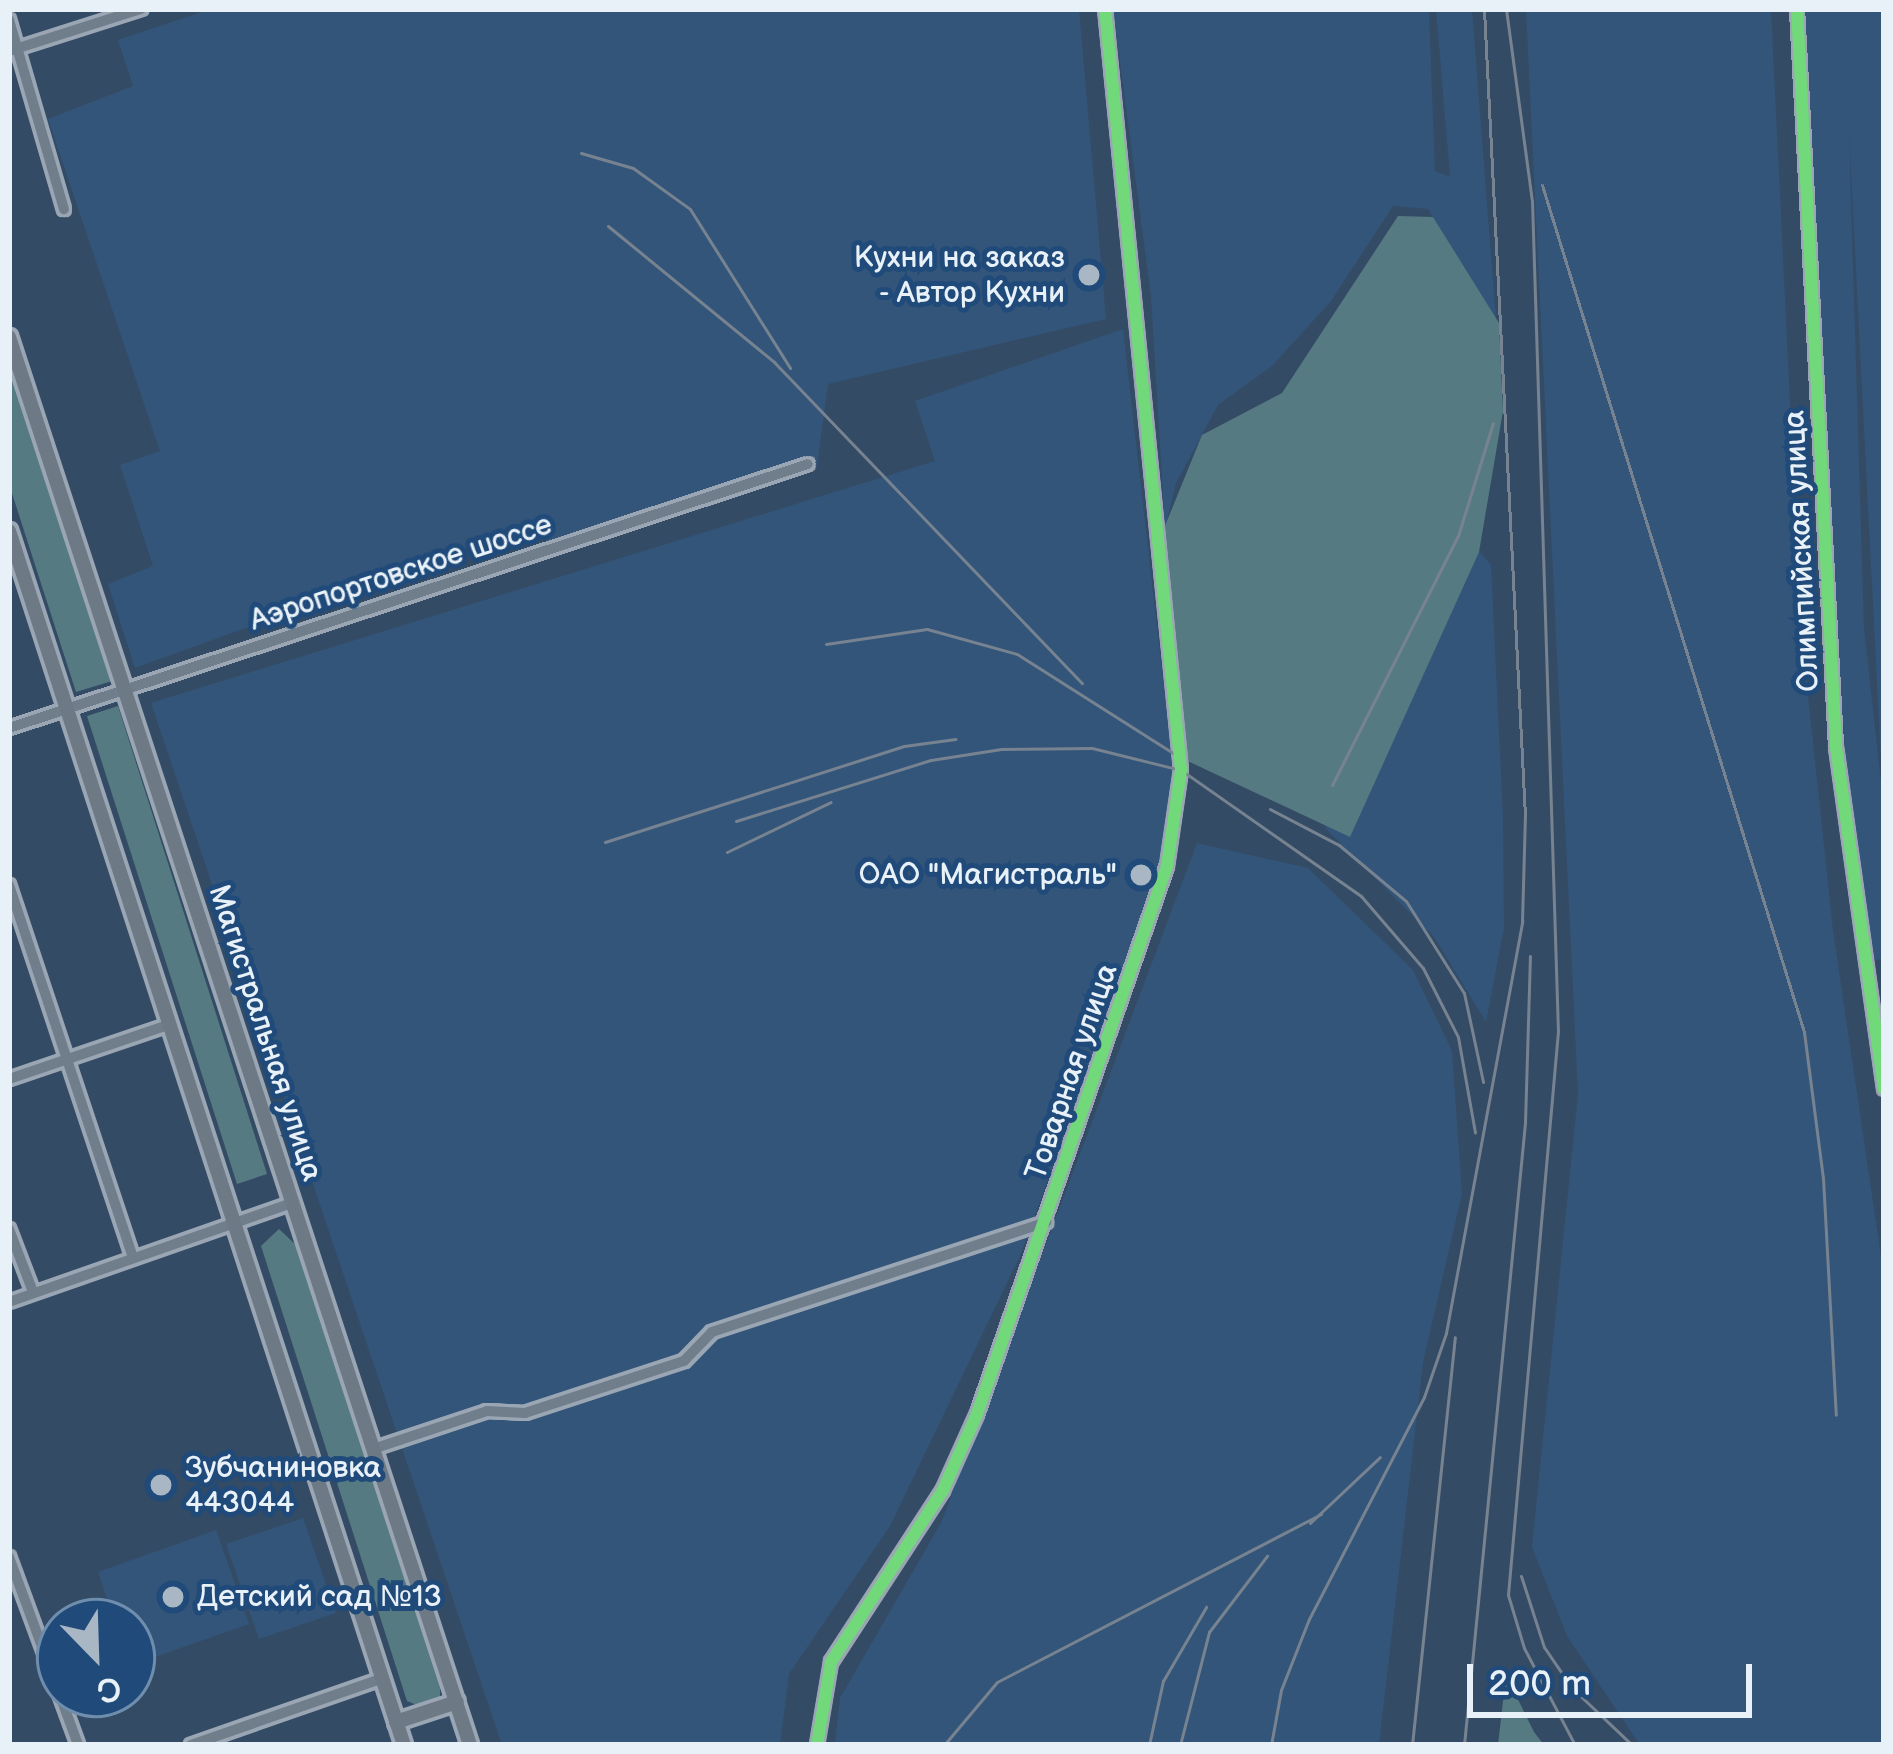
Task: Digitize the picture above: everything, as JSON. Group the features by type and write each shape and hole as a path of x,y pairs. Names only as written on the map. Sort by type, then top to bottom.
{"main road":[{"name":"Магистральная улица","path":"9,337 470,1745"},
{"path":"9,531 404,1745"},
{"path":"396,1722 457,1702"}],"street":[{"path":"14,49 101,15 141,9"},
{"name":"Товарная улица","path":"818,1745 830,1662 943,1490 1046,1222 1167,866 1181,770 1105,9"},
{"name":"Олимпийская улица","path":"1797,9 1836,747 1884,1089"},
{"path":"9,20 64,209"},
{"name":"Аэропортовское шоссе","path":"9,728 808,464"},
{"path":"9,884 61,1061 133,1258"},
{"path":"9,1079 171,1024"},
{"path":"9,1302 292,1203"},
{"path":"373,1449 487,1411 525,1413 684,1361 712,1332 1046,1222"},
{"path":"9,1229 33,1292"},
{"path":"9,1557 78,1745"},
{"path":"191,1745 383,1678"}],"shaded area":[{"path":"211,9 1079,9 1106,319 828,384 817,467 554,556 541,531 497,537 135,668 108,584 153,566 120,465 160,451 48,119 133,86 118,40"},
{"path":"1113,9 1429,9 1435,171 1450,177 1436,9 1472,9 1496,320 1428,209 1393,206 1331,301 1272,366 1218,405 1176,483 1165,529 1151,296"},
{"path":"1526,9 1771,9 1801,630 1833,930 1884,1277 1884,1745 1640,1745 1567,1636 1532,1547 1578,1094"},
{"path":"1798,9 1884,9 1884,959 1872,960 1851,822 1831,573","holes":["1849,133 1882,782 1864,628"]},
{"path":"1123,329 1174,776 1163,865 1020,1256 890,1526 789,1674 780,1745 502,1745 151,703 935,461 915,401"},
{"path":"1473,544 1491,565 1503,817 1504,928 1486,1022 1434,937 1325,828 1396,677"},
{"path":"1197,843 1308,868 1413,970 1452,1051 1462,1194 1423,1362 1379,1745 835,1745 840,1698 941,1523"},
{"path":"303,1518 336,1613 259,1639 226,1544"},
{"name":"Детский сад №13","path":"216,1530 249,1624 156,1657 156,1598 107,1598 98,1572"}],"green space":[{"path":"1398,216 1433,217 1499,323 1503,411 1479,552 1350,837 1179,757 1158,543 1202,435 1282,393"},
{"path":"9,363 112,681 76,692 9,484"},
{"path":"118,706 267,1174 237,1184 87,716"},
{"path":"279,1229 297,1246 440,1688 440,1699 424,1708 407,1701 261,1246"},
{"path":"1506,1675 1534,1732 1544,1745 1498,1745"}],"railway":[{"path":"1271,1745 1281,1690 1309,1619 1424,1397 1446,1333 1522,921 1525,816 1484,9"},
{"path":"1506,9 1532,201 1558,1031 1508,1595 1524,1648 1575,1745"},
{"path":"581,153 633,168 690,209 790,368"},
{"path":"1542,185 1804,1032 1823,1178 1836,1415"},
{"path":"608,226 774,362 1082,683"},
{"path":"1332,785 1458,536 1493,423"},
{"path":"826,644 927,629 1017,654 1176,755"},
{"path":"605,842 904,746 956,739"},
{"path":"736,821 931,760 1001,749 1092,748 1181,770 1361,896 1423,968 1458,1037 1475,1132"},
{"path":"727,852 831,802"},
{"path":"1270,809 1339,845 1406,901 1464,993 1483,1082"},
{"path":"1464,1745 1525,1123 1530,956"},
{"path":"1412,1745 1455,1337"},
{"path":"1310,1523 1380,1457"},
{"path":"944,1745 997,1682 1321,1514"},
{"path":"1180,1745 1209,1632 1267,1556"},
{"path":"1521,1576 1544,1647 1572,1688 1632,1745"},
{"path":"1149,1745 1163,1681 1206,1607"}],"cycle path":[{"path":"817,1745 831,1662 943,1490 977,1414 1167,866 1181,770 1105,9"},
{"path":"1797,9 1836,747 1884,1089"}],"place":[{"name":"Кухни на заказ - Автор Кухни","path":"1089,275"},
{"name":"ОАО \"Магистраль\"","path":"1141,875"},
{"name":"Зубчаниновка 443044","path":"161,1485"},
{"name":"Детский сад №13","path":"173,1597"}]}
